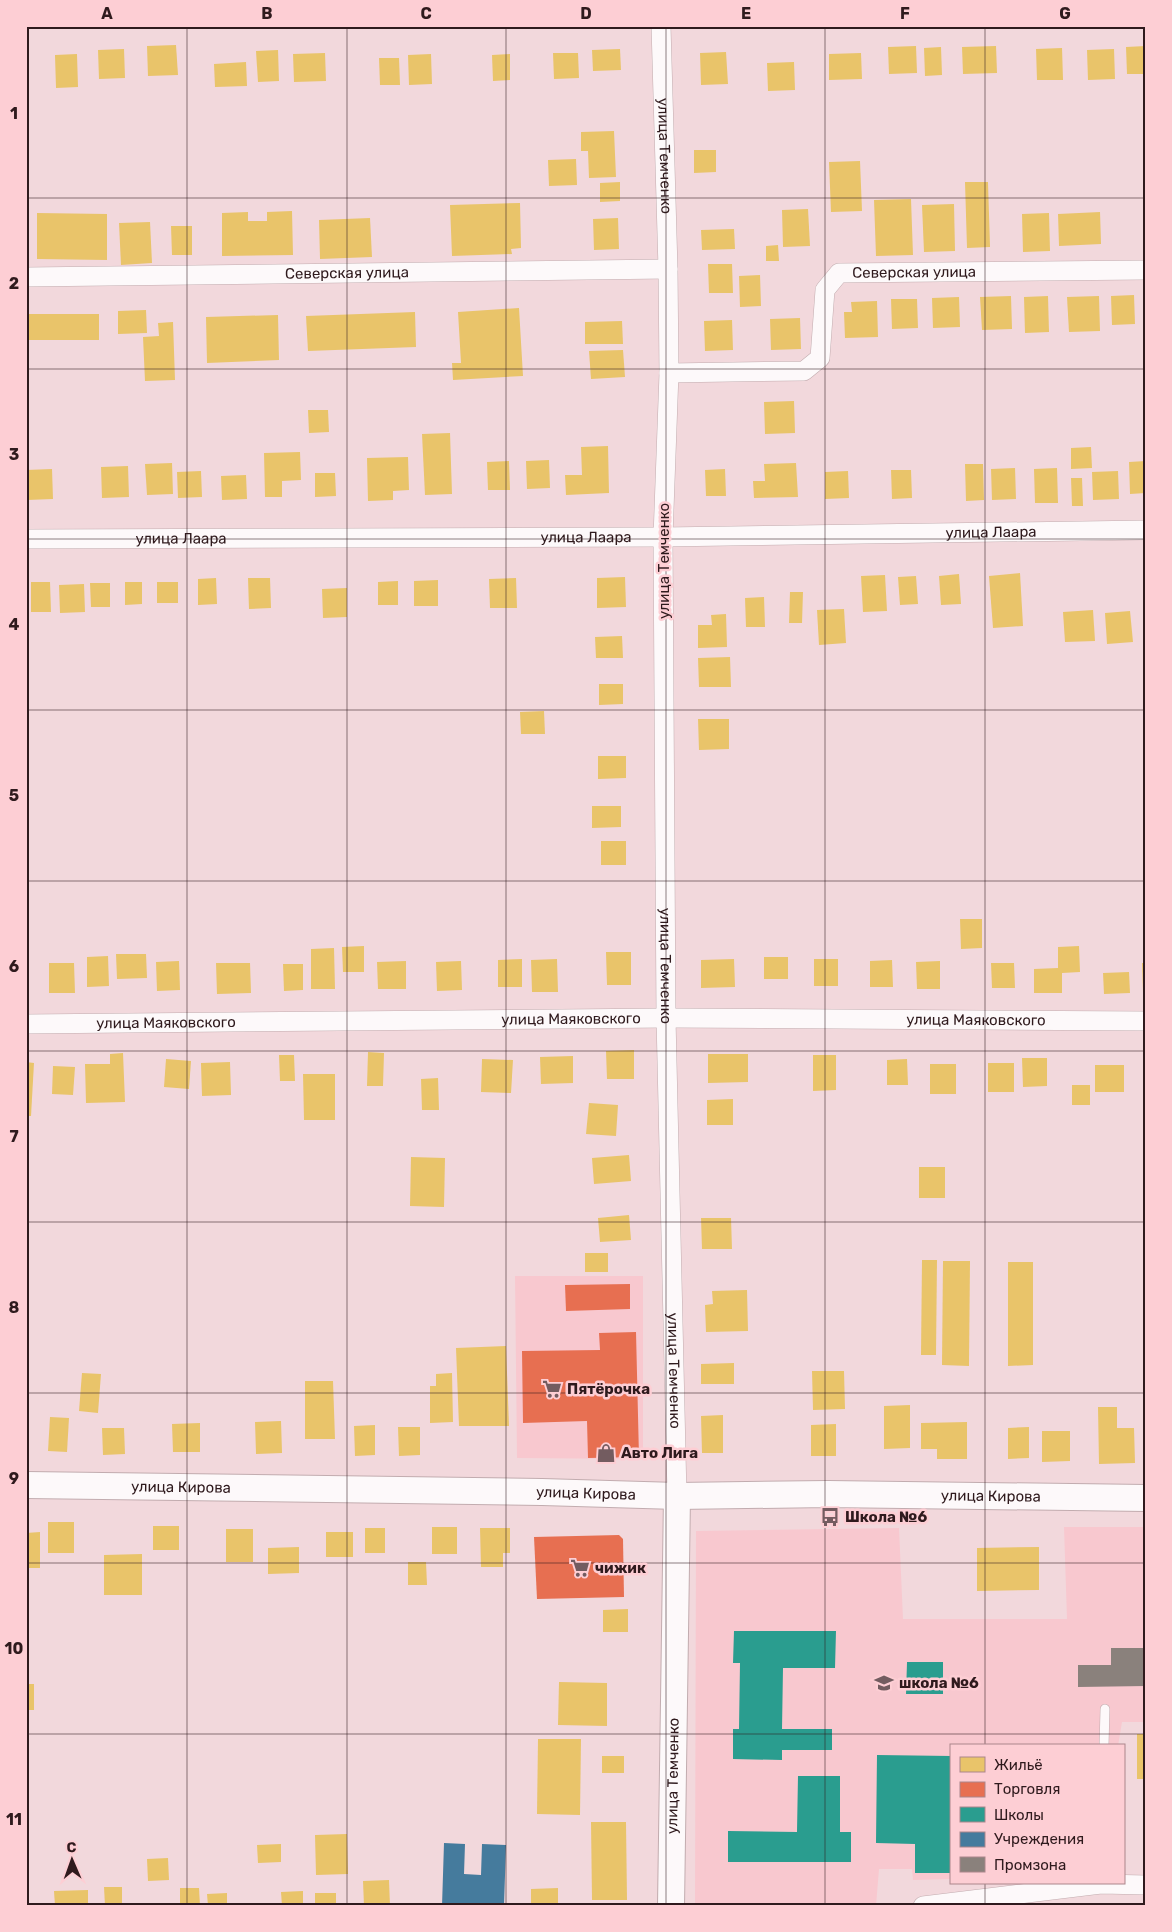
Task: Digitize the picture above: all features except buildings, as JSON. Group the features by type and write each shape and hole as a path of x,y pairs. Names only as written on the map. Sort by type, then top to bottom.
{"main road":[{"name":"улица Кирова","path":"26,1485 542,1492 677,1496 828,1494 1146,1498"},
{"name":"улица Темченко","path":"671,1906 677,1496"}],"street":[{"name":"улица Темченко","path":"661,26 669,372 663,536 666,1018 677,1496"},
{"name":"Северская улица","path":"26,277 668,269"},
{"name":"Северская улица","path":"669,372 804,370 820,358 825,290 839,272 1146,270"},
{"name":"улица Лаара","path":"26,540 663,536 1146,530"},
{"name":"улица Маяковского","path":"26,1024 666,1018 1146,1021"},
{"path":"924,1906 1101,1884 1146,1885"}],"lane":[{"path":"1104,1744 1105,1709"}],"shaded area":[{"path":"515,1276 643,1276 643,1459 517,1458"},
{"name":"школа №6","path":"1064,1527 1146,1527 1146,1722 1122,1722 1118,1744 950,1744 950,1879 913,1880 912,1869 879,1869 876,1906 695,1906 696,1531 899,1528 903,1619 1067,1619"}],"place":[{"name":"Пятёрочка","path":"552,1389"},
{"name":"Авто Лига","path":"606,1453"},
{"name":"Школа №6","path":"830,1517"},
{"name":"чижик","path":"580,1568"},
{"name":"школа №6","path":"884,1683"}]}
